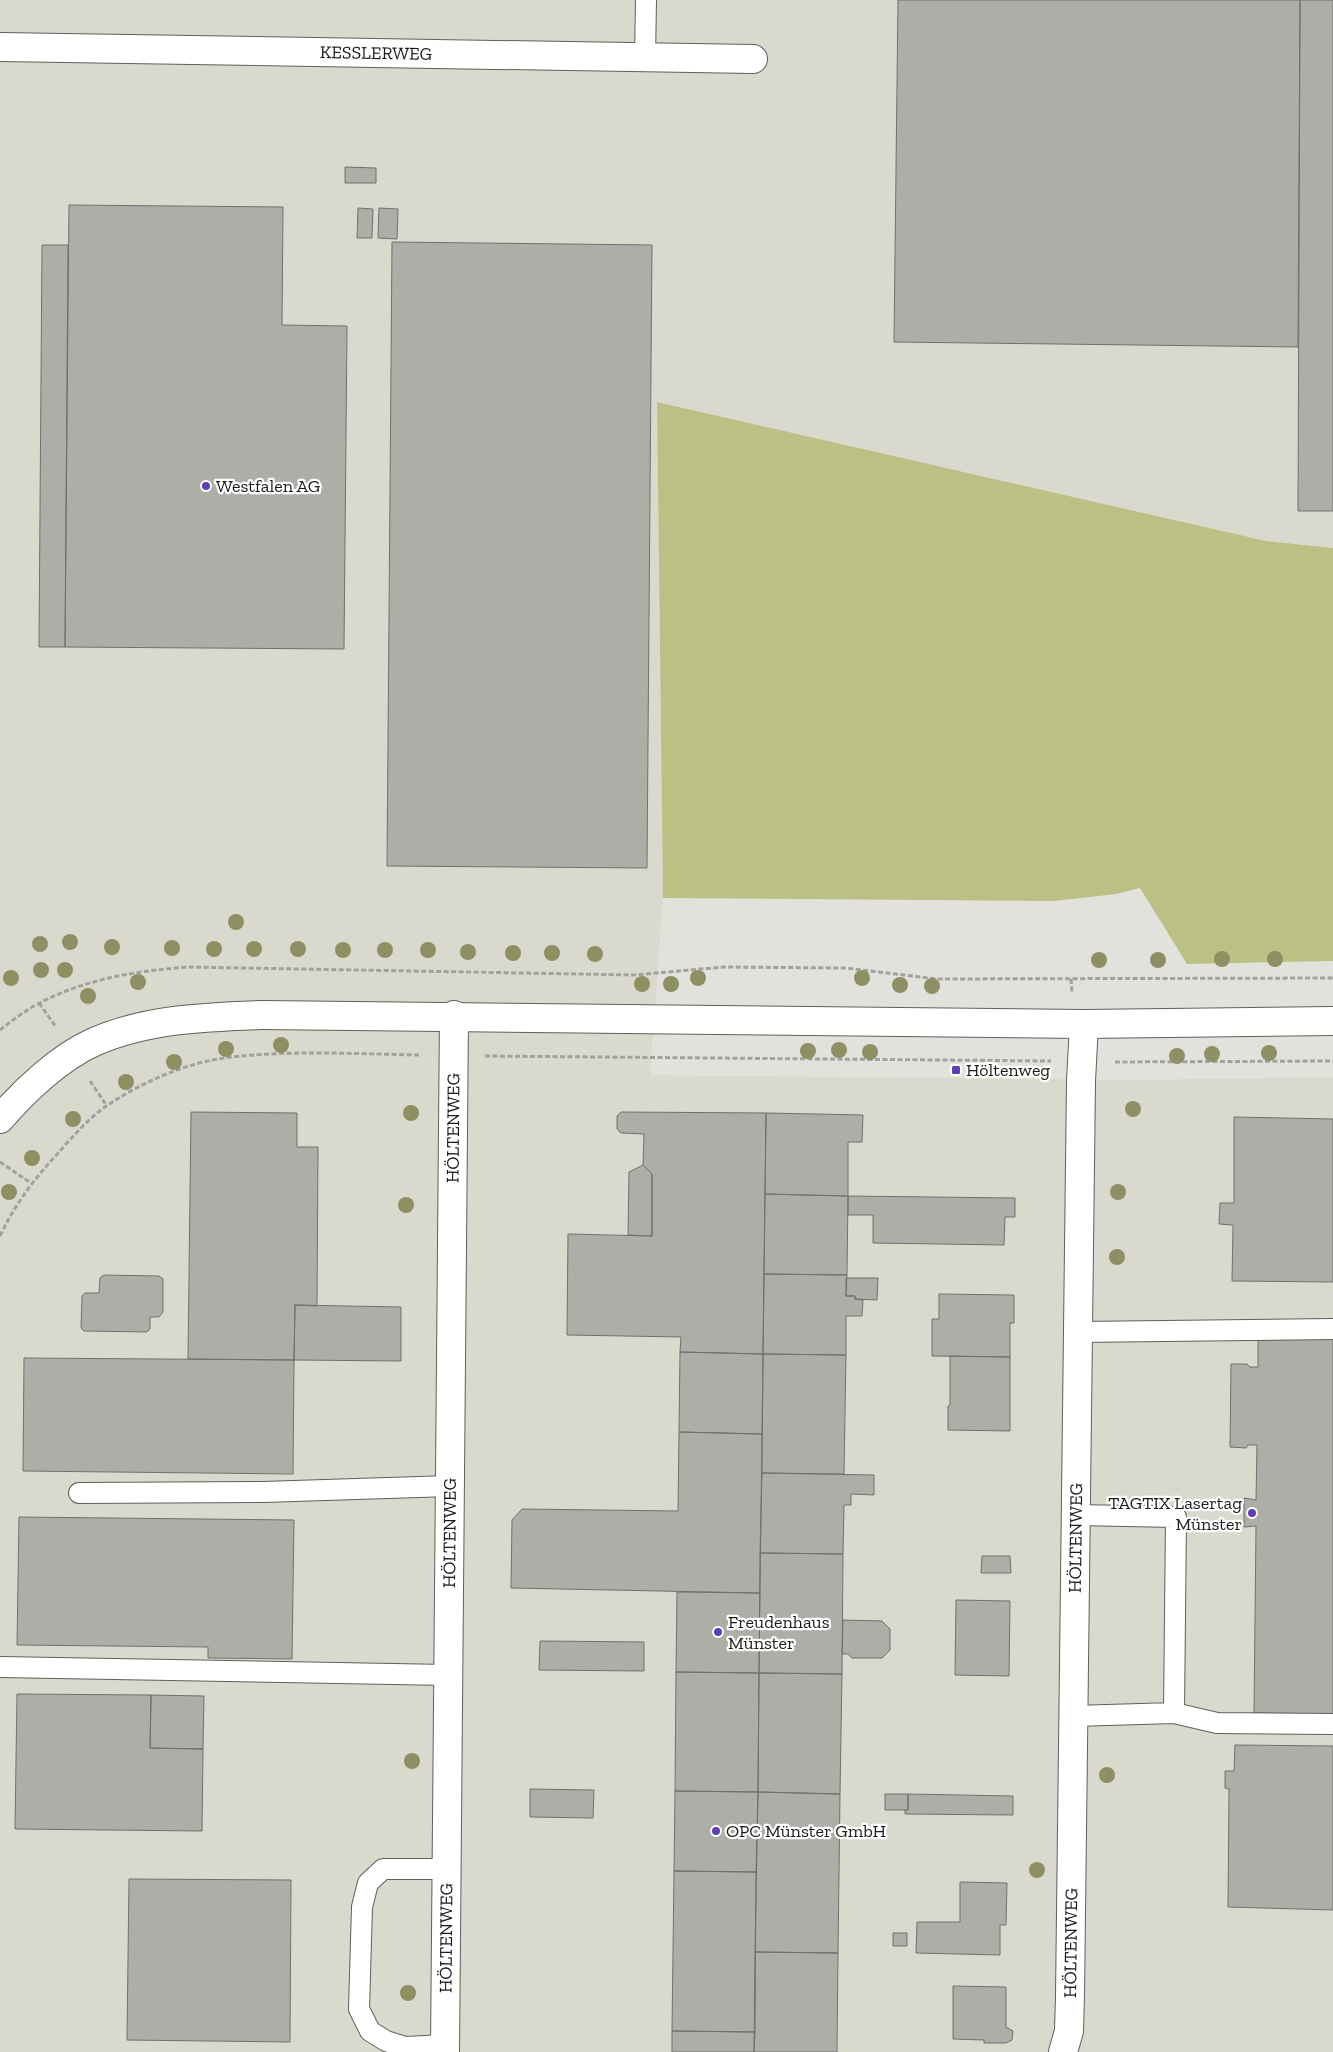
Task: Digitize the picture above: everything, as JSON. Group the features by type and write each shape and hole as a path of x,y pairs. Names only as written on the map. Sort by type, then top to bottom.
{"street":[{"name":"KESSLERWEG","path":"0,47 753,59"},
{"path":"4,1103 74,1053 93,1042 123,1031 204,1017 262,1015 454,1015 1084,1024 1333,1021"},
{"name":"HÖLTENWEG","path":"445,2048 454,1015"},
{"name":"HÖLTENWEG","path":"1064,2052 1069,2031 1084,1024"}],"lane":[{"path":"645,58 646,0"},
{"path":"1078,1332 1333,1329"},
{"path":"79,1493 263,1492 450,1486"},
{"path":"1076,1515 1176,1517 1174,1713"},
{"path":"0,1667 448,1675"},
{"path":"1074,1716 1174,1713 1217,1723 1333,1724"},
{"path":"445,2048 405,2047 386,2040 370,2031 359,2009 362,1907 368,1883 383,1870 446,1870"}],"path":[{"path":"0,1030 39,1003 90,982 157,970 188,967 634,975 724,967 846,968 937,980 1333,978"},
{"path":"0,1236 8,1218 31,1183 73,1136 107,1106 163,1075 194,1065 230,1057 276,1054 1082,1061 1333,1061"},
{"path":"0,1162 31,1183"}],"shaded area":[{"path":"0,0 1333,0 1333,550 1267,544 657,402 663,898 650,1075 1129,1080 1333,1077 1333,2052 0,2052"}],"green space":[{"path":"657,402 1266,541 1333,548 1333,961 1187,964 1140,888 1116,894 1054,901 663,898"}],"building":[{"path":"898,0 1300,0 1298,347 894,342"},
{"path":"1300,0 1333,0 1333,511 1298,511"},
{"path":"345,167 376,168 376,183 345,183"},
{"name":"Westfalen AG","path":"69,205 283,207 282,325 347,326 344,649 65,647"},
{"path":"358,208 373,209 372,238 357,238"},
{"path":"379,208 398,209 397,239 378,238"},
{"path":"392,242 652,245 647,868 387,866"},
{"path":"42,245 68,245 65,647 39,647"},
{"path":"191,1112 297,1113 297,1147 318,1147 317,1306 295,1305 294,1360 188,1359"},
{"path":"621,1112 766,1113 763,1354 680,1352 681,1337 567,1335 568,1234 652,1236 652,1174 643,1165 644,1134 621,1133 617,1129 617,1116"},
{"path":"766,1113 863,1115 862,1142 848,1142 848,1196 765,1194"},
{"path":"1234,1117 1333,1119 1333,1282 1232,1281 1233,1225 1219,1224 1220,1203 1234,1203"},
{"path":"643,1165 652,1174 652,1236 628,1235 629,1172"},
{"path":"765,1194 848,1196 847,1275 764,1274"},
{"path":"848,1196 1015,1198 1015,1217 1005,1217 1004,1245 873,1243 873,1215 848,1215"},
{"path":"764,1274 847,1275 846,1296 855,1296 855,1299 863,1300 862,1316 846,1316 846,1355 763,1354"},
{"path":"104,1275 159,1276 163,1279 163,1312 159,1317 150,1317 150,1329 147,1332 84,1331 81,1328 82,1296 85,1293 99,1293 100,1278"},
{"path":"846,1278 878,1278 877,1300 855,1299 855,1296 846,1296"},
{"path":"939,1294 1014,1295 1014,1323 1010,1323 1010,1357 932,1356 932,1319 939,1319"},
{"path":"295,1305 401,1307 401,1361 294,1360"},
{"path":"1258,1338 1333,1339 1333,1714 1254,1713 1256,1526 1244,1527 1244,1498 1256,1500 1257,1445 1248,1445 1246,1448 1230,1447 1231,1364 1247,1364 1250,1367 1258,1367"},
{"path":"680,1352 763,1354 762,1434 679,1432"},
{"path":"763,1354 846,1355 844,1474 762,1473"},
{"path":"950,1356 1010,1357 1010,1431 948,1430"},
{"path":"24,1358 294,1360 293,1474 23,1471"},
{"path":"679,1432 762,1434 760,1593 511,1588 512,1520 522,1509 678,1511"},
{"path":"762,1473 874,1475 874,1495 851,1494 851,1505 844,1505 843,1554 760,1553"},
{"path":"19,1517 294,1520 292,1659 208,1658 208,1647 17,1645"},
{"path":"760,1553 843,1554 842,1674 759,1673"},
{"path":"982,1556 1010,1556 1011,1573 981,1573"},
{"name":"Freudenhaus Münster","path":"677,1592 760,1593 759,1673 676,1672"},
{"path":"956,1600 1010,1601 1009,1676 955,1675"},
{"path":"843,1620 882,1621 890,1629 890,1650 882,1658 852,1658 848,1654 842,1654"},
{"path":"540,1641 644,1642 644,1671 539,1670"},
{"path":"676,1672 759,1673 758,1792 675,1791"},
{"path":"759,1673 842,1674 840,1794 758,1792"},
{"path":"17,1694 151,1695 150,1748 203,1749 202,1831 15,1829"},
{"path":"151,1695 204,1696 203,1749 150,1748"},
{"path":"1235,1745 1333,1746 1333,1910 1228,1907 1229,1789 1225,1788 1225,1771 1234,1771"},
{"path":"530,1789 594,1790 593,1818 530,1817"},
{"name":"OPC Münster GmbH","path":"675,1791 758,1792 756,1872 674,1871"},
{"path":"758,1792 840,1794 838,1953 755,1952"},
{"path":"885,1794 908,1794 908,1810 885,1810"},
{"path":"908,1794 1013,1796 1013,1815 905,1814 905,1810 908,1810"},
{"path":"674,1871 756,1872 755,2032 672,2031"},
{"path":"129,1879 291,1880 290,2042 127,2040"},
{"path":"960,1882 1007,1883 1006,1925 1000,1925 1000,1955 916,1953 917,1922 960,1922"},
{"path":"893,1933 907,1933 907,1946 893,1946"},
{"path":"755,1952 838,1953 837,2052 754,2052"},
{"path":"953,1986 1006,1987 1006,2027 1013,2031 1012,2040 1006,2043 984,2043 984,2040 953,2039"},
{"path":"672,2031 755,2032 754,2052 672,2052"}],"place":[{"name":"Westfalen AG","path":"206,486"},
{"name":"Höltenweg","path":"956,1070"},
{"name":"TAGTIX Lasertag Münster","path":"1252,1513"},
{"name":"Freudenhaus Münster","path":"718,1632"},
{"name":"OPC Münster GmbH","path":"716,1831"}]}
